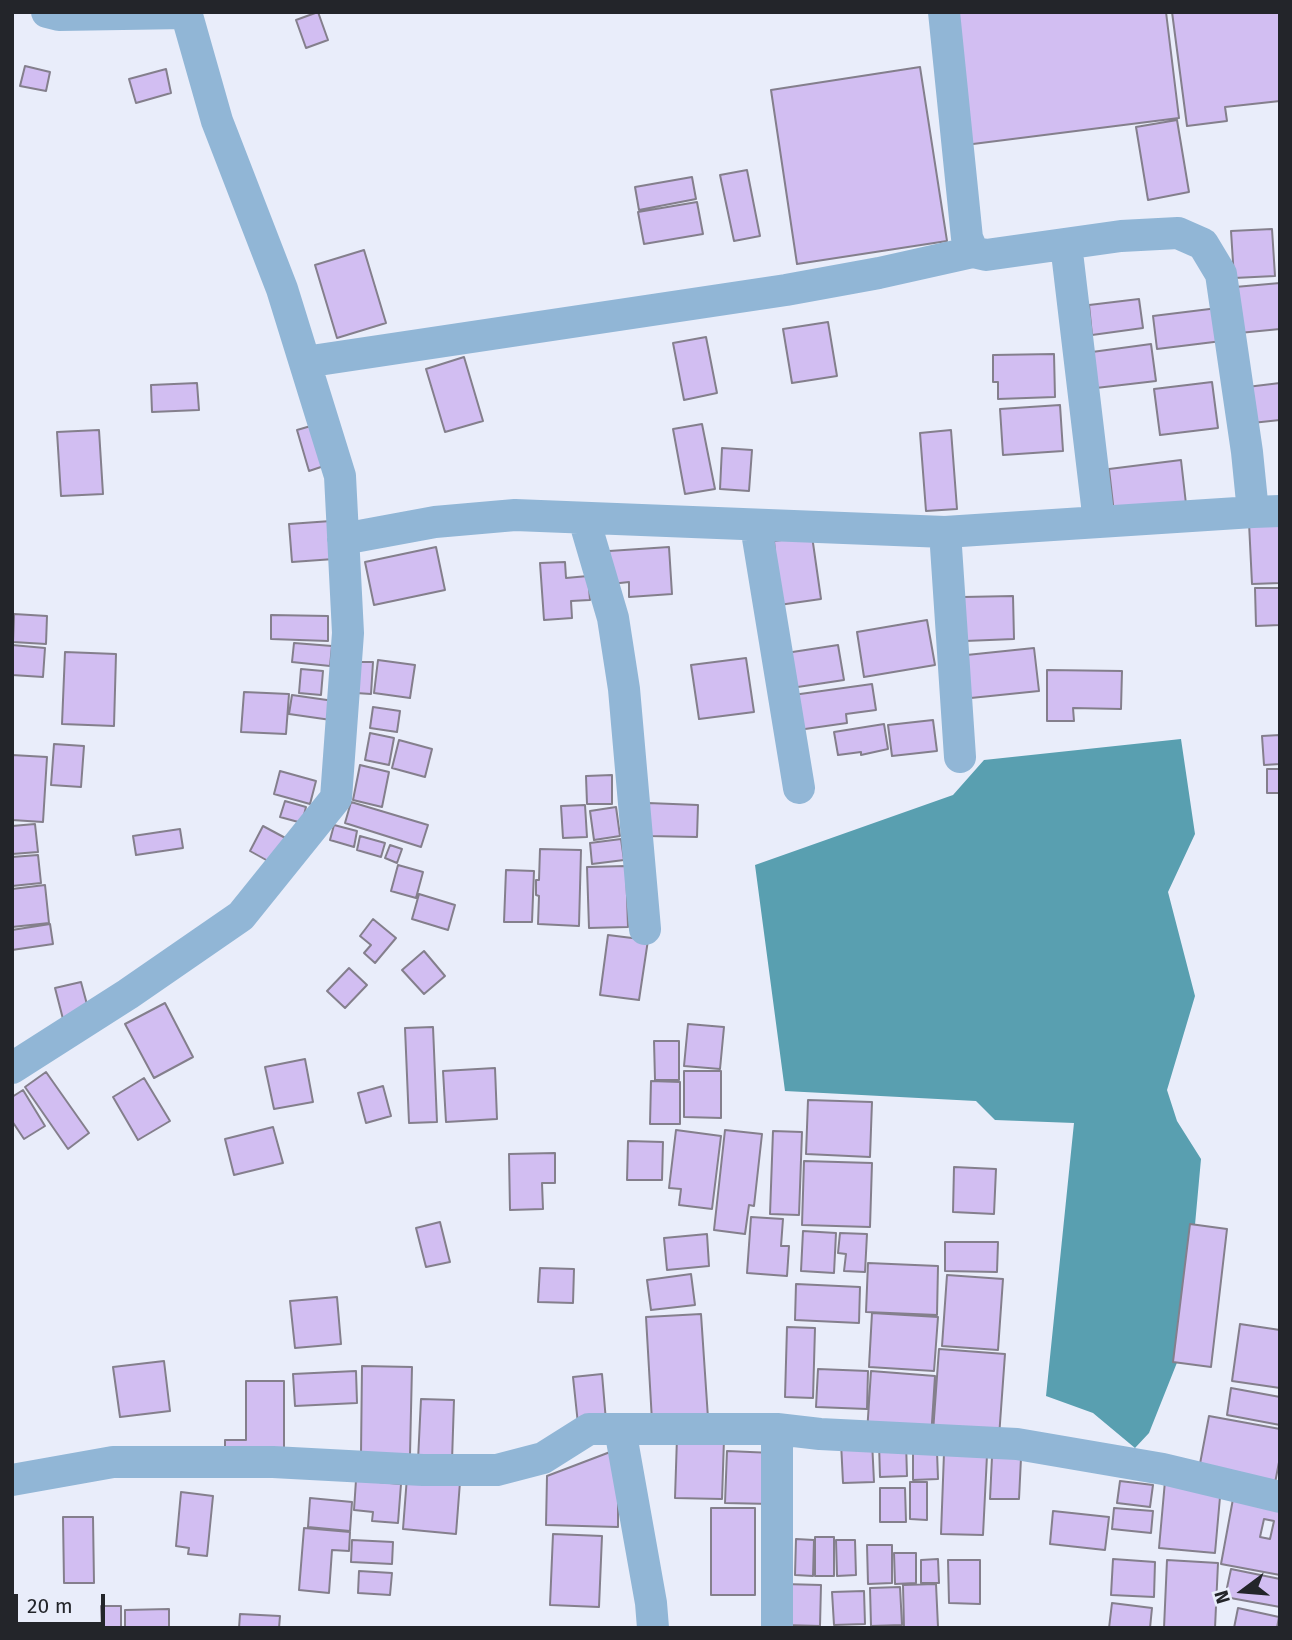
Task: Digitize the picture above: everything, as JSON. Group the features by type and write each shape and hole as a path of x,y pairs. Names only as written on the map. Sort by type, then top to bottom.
{"street":[{"path":"12,1068 128,994 240,916 337,798 348,633 340,476 282,289 217,121 186,13 59,15 47,12"},
{"path":"944,12 967,238 973,251"},
{"path":"305,362 786,290 940,261 973,251 986,255 1121,236 1178,233 1203,244 1220,274 1247,452 1266,512 945,532 502,516 435,522 343,540"},
{"path":"1066,244 1099,522"},
{"path":"584,519 613,618 624,689 645,929"},
{"path":"756,526 799,788"},
{"path":"945,532 960,757"},
{"path":"12,1480 113,1462 273,1462 423,1470 497,1470 543,1458 589,1429 777,1429 820,1434 1017,1444 1163,1469 1280,1497"},
{"path":"620,1429 651,1603 653,1628"},
{"path":"777,1429 777,1628"}],"water":[{"path":"1181,739 1195,834 1168,892 1195,996 1167,1090 1177,1121 1201,1159 1184,1345 1149,1433 1135,1448 1093,1413 1046,1396 1074,1123 995,1120 976,1101 785,1091 755,865 953,795 984,760"}],"building":[{"path":"318,12 328,40 306,48 296,20"},
{"path":"948,12 1166,12 1179,118 965,145"},
{"path":"1172,12 1280,12 1280,101 1225,107 1227,121 1187,126"},
{"path":"25,66 50,72 46,91 20,86"},
{"path":"920,67 947,241 797,264 771,90"},
{"path":"166,69 171,93 136,103 129,79"},
{"path":"1177,120 1189,192 1148,200 1136,127"},
{"path":"747,170 760,236 734,241 720,175"},
{"path":"692,177 696,199 639,210 635,187"},
{"path":"697,202 703,234 644,244 638,212"},
{"path":"1272,229 1275,276 1234,278 1231,231"},
{"path":"364,250 386,323 337,338 315,265"},
{"path":"1280,283 1280,329 1239,333 1235,287"},
{"path":"1139,299 1143,328 1092,335 1089,305"},
{"path":"1218,308 1222,341 1157,349 1153,316"},
{"path":"828,322 837,376 792,383 783,329"},
{"path":"706,337 717,393 684,400 673,343"},
{"path":"1151,344 1156,381 1096,388 1092,352"},
{"path":"1054,354 1055,397 998,399 998,382 993,382 993,355"},
{"path":"464,357 483,421 445,432 426,369"},
{"path":"1212,382 1218,428 1160,435 1154,389"},
{"path":"197,383 199,410 152,412 151,385"},
{"path":"1280,383 1280,420 1252,423 1247,387"},
{"path":"1060,405 1063,451 1003,455 1000,409"},
{"path":"321,423 333,463 309,471 297,430"},
{"path":"702,424 715,489 685,494 673,429"},
{"path":"99,430 103,494 61,496 57,432"},
{"path":"951,430 957,509 926,511 920,433"},
{"path":"722,448 752,450 749,491 720,489"},
{"path":"1181,460 1186,504 1114,513 1109,469"},
{"path":"331,521 334,559 292,562 289,524"},
{"path":"1280,521 1280,583 1252,584 1249,523"},
{"path":"812,536 821,599 779,605 774,541"},
{"path":"436,547 445,590 374,605 365,562"},
{"path":"669,547 672,594 629,597 629,582 611,584 609,551"},
{"path":"565,562 566,578 588,576 590,600 571,601 572,618 544,620 540,563"},
{"path":"1255,588 1280,588 1280,625 1256,626"},
{"path":"1013,596 1014,639 965,641 963,597"},
{"path":"14,614 47,616 46,644 13,642"},
{"path":"271,615 328,616 328,641 271,639"},
{"path":"927,620 935,665 864,677 857,632"},
{"path":"294,643 332,646 330,666 292,662"},
{"path":"12,645 45,648 43,677 12,675"},
{"path":"838,645 844,680 791,688 786,653"},
{"path":"1034,648 1039,691 961,699 957,656"},
{"path":"65,652 116,654 114,726 62,724"},
{"path":"746,658 754,712 699,719 691,665"},
{"path":"378,660 415,665 410,698 374,693"},
{"path":"358,662 373,662 371,694 356,693"},
{"path":"301,669 323,671 321,695 299,693"},
{"path":"1047,670 1122,671 1121,709 1073,708 1074,721 1047,721"},
{"path":"872,684 876,710 846,714 847,723 798,730 793,695"},
{"path":"244,692 289,694 286,734 241,732"},
{"path":"292,695 334,701 331,720 289,714"},
{"path":"373,707 400,711 397,732 370,728"},
{"path":"933,720 937,751 892,756 888,725"},
{"path":"884,724 888,749 861,755 861,752 838,755 834,732"},
{"path":"370,733 394,738 389,765 365,760"},
{"path":"1280,735 1280,764 1264,765 1262,736"},
{"path":"399,740 432,749 425,777 392,768"},
{"path":"54,744 84,746 81,787 51,785"},
{"path":"12,755 47,757 43,822 12,820"},
{"path":"360,765 389,772 382,807 353,800"},
{"path":"1267,769 1280,769 1280,793 1267,793"},
{"path":"280,771 316,781 310,804 274,794"},
{"path":"612,775 612,804 587,804 586,776"},
{"path":"285,801 306,807 302,823 280,817"},
{"path":"351,802 428,825 421,847 345,823"},
{"path":"648,803 698,805 697,837 648,836"},
{"path":"585,805 587,837 563,838 561,806"},
{"path":"616,807 620,836 594,840 590,811"},
{"path":"35,824 38,852 12,854 12,826"},
{"path":"334,825 357,831 354,847 330,840"},
{"path":"263,826 291,841 277,866 250,851"},
{"path":"180,829 183,848 136,855 133,836"},
{"path":"360,836 385,843 381,857 357,850"},
{"path":"621,839 624,860 592,864 590,843"},
{"path":"390,845 402,849 397,863 385,858"},
{"path":"540,849 581,850 579,926 538,924 539,896 536,895 536,880 539,880"},
{"path":"38,855 41,883 12,886 12,857"},
{"path":"398,865 423,872 416,898 391,891"},
{"path":"626,866 628,927 589,928 587,867"},
{"path":"506,870 534,871 532,922 504,922"},
{"path":"45,885 49,923 12,927 12,889"},
{"path":"419,894 455,905 448,930 412,919"},
{"path":"373,919 396,938 375,963 364,953 371,945 360,936"},
{"path":"50,924 53,944 12,950 12,930"},
{"path":"608,935 648,940 639,1000 600,995"},
{"path":"424,951 445,976 424,994 402,970"},
{"path":"349,968 367,985 345,1008 327,991"},
{"path":"81,982 89,1012 63,1019 55,988"},
{"path":"165,1003 193,1057 154,1078 125,1024"},
{"path":"688,1024 724,1027 720,1069 684,1066"},
{"path":"433,1027 437,1122 409,1123 405,1028"},
{"path":"654,1041 679,1041 679,1080 655,1080"},
{"path":"305,1059 313,1102 274,1109 265,1067"},
{"path":"495,1068 497,1119 446,1122 443,1071"},
{"path":"684,1071 721,1071 721,1118 684,1117"},
{"path":"46,1072 89,1133 68,1149 25,1087"},
{"path":"144,1078 170,1121 138,1140 113,1097"},
{"path":"651,1081 680,1082 680,1124 650,1124"},
{"path":"383,1086 391,1116 366,1123 358,1093"},
{"path":"23,1090 45,1126 24,1139 12,1121 12,1097"},
{"path":"808,1100 872,1102 870,1157 806,1154"},
{"path":"273,1127 283,1163 234,1175 225,1139"},
{"path":"676,1130 721,1136 712,1209 679,1205 681,1189 669,1188"},
{"path":"725,1130 762,1134 754,1206 749,1205 745,1234 714,1230"},
{"path":"773,1131 802,1132 799,1215 770,1214"},
{"path":"628,1141 663,1142 662,1180 627,1180"},
{"path":"555,1153 555,1183 542,1183 543,1209 510,1210 509,1154"},
{"path":"804,1161 872,1163 870,1227 802,1225"},
{"path":"954,1167 996,1169 994,1214 953,1212"},
{"path":"751,1217 783,1219 781,1246 789,1246 787,1276 747,1273"},
{"path":"440,1222 450,1262 426,1267 416,1228"},
{"path":"1190,1224 1227,1229 1211,1367 1173,1362"},
{"path":"803,1231 836,1233 834,1273 801,1271"},
{"path":"840,1233 867,1234 865,1272 844,1271 846,1254 838,1253"},
{"path":"707,1234 709,1266 667,1270 664,1238"},
{"path":"945,1242 998,1242 997,1272 945,1271"},
{"path":"868,1263 938,1266 937,1315 866,1312"},
{"path":"540,1268 574,1269 573,1303 538,1302"},
{"path":"691,1274 695,1305 651,1310 647,1280"},
{"path":"947,1275 1003,1279 998,1350 942,1346"},
{"path":"796,1284 860,1287 859,1323 795,1320"},
{"path":"337,1297 341,1344 295,1348 290,1301"},
{"path":"872,1313 938,1317 934,1371 869,1367"},
{"path":"701,1314 708,1418 652,1421 646,1317"},
{"path":"1240,1324 1280,1330 1280,1388 1232,1381"},
{"path":"787,1327 815,1328 813,1398 785,1397"},
{"path":"939,1349 1005,1354 999,1437 933,1432"},
{"path":"164,1361 170,1411 120,1417 113,1367"},
{"path":"362,1366 412,1367 410,1455 361,1454"},
{"path":"818,1369 868,1371 867,1409 816,1407"},
{"path":"356,1371 357,1403 295,1406 293,1374"},
{"path":"871,1371 935,1376 931,1438 867,1433"},
{"path":"602,1374 606,1421 578,1424 573,1377"},
{"path":"246,1381 284,1381 284,1456 225,1456 225,1440 246,1440"},
{"path":"1231,1388 1280,1397 1280,1425 1227,1415"},
{"path":"421,1399 454,1400 452,1461 418,1460"},
{"path":"1209,1416 1280,1429 1280,1457 1275,1483 1199,1469"},
{"path":"677,1437 724,1439 722,1499 675,1498"},
{"path":"872,1441 874,1482 843,1483 841,1442"},
{"path":"906,1442 907,1476 880,1477 879,1443"},
{"path":"618,1449 618,1527 546,1525 547,1476"},
{"path":"727,1451 773,1453 771,1504 725,1503"},
{"path":"913,1451 937,1451 938,1479 913,1480"},
{"path":"944,1453 987,1455 983,1535 941,1534"},
{"path":"992,1457 1021,1458 1019,1499 990,1499"},
{"path":"407,1477 460,1482 456,1534 403,1529"},
{"path":"356,1480 401,1484 398,1523 372,1521 373,1512 354,1510"},
{"path":"1120,1481 1153,1485 1150,1507 1117,1503"},
{"path":"1165,1481 1221,1486 1215,1553 1159,1548"},
{"path":"910,1482 927,1482 927,1520 910,1519"},
{"path":"880,1488 905,1488 906,1522 880,1522"},
{"path":"181,1492 213,1496 207,1556 188,1554 189,1548 176,1546"},
{"path":"310,1498 352,1502 350,1531 308,1527"},
{"path":"1233,1499 1280,1507 1280,1575 1221,1564","holes":["1264,1519 1274,1521 1270,1539 1260,1537"]},
{"path":"711,1508 755,1508 755,1595 711,1595"},
{"path":"1114,1508 1153,1511 1151,1533 1112,1529"},
{"path":"1053,1511 1109,1517 1105,1550 1050,1544"},
{"path":"63,1517 93,1517 94,1583 64,1583"},
{"path":"304,1528 350,1532 349,1551 332,1550 329,1593 299,1590"},
{"path":"553,1534 602,1536 599,1607 550,1605"},
{"path":"815,1537 834,1537 834,1576 815,1576"},
{"path":"796,1539 814,1540 813,1576 795,1575"},
{"path":"352,1540 393,1542 392,1564 351,1562"},
{"path":"836,1540 855,1540 856,1575 837,1576"},
{"path":"867,1545 892,1545 892,1583 868,1584"},
{"path":"894,1553 916,1553 916,1583 895,1584"},
{"path":"938,1559 939,1583 921,1583 921,1560"},
{"path":"1113,1559 1155,1562 1154,1597 1111,1595"},
{"path":"948,1560 980,1560 980,1604 949,1603"},
{"path":"1167,1560 1218,1563 1215,1628 1164,1628"},
{"path":"1231,1569 1280,1579 1280,1607 1225,1597"},
{"path":"359,1571 392,1573 390,1595 358,1593"},
{"path":"784,1584 821,1585 820,1626 783,1625"},
{"path":"936,1584 938,1627 904,1628 903,1585"},
{"path":"900,1587 902,1625 871,1626 870,1588"},
{"path":"864,1591 865,1624 834,1625 832,1592"},
{"path":"1112,1603 1152,1608 1150,1628 1109,1628"},
{"path":"101,1606 121,1606 121,1628 102,1628"},
{"path":"1238,1608 1279,1617 1277,1628 1234,1628"},
{"path":"169,1609 169,1628 125,1628 125,1610"},
{"path":"240,1614 280,1616 279,1628 239,1628"}]}
